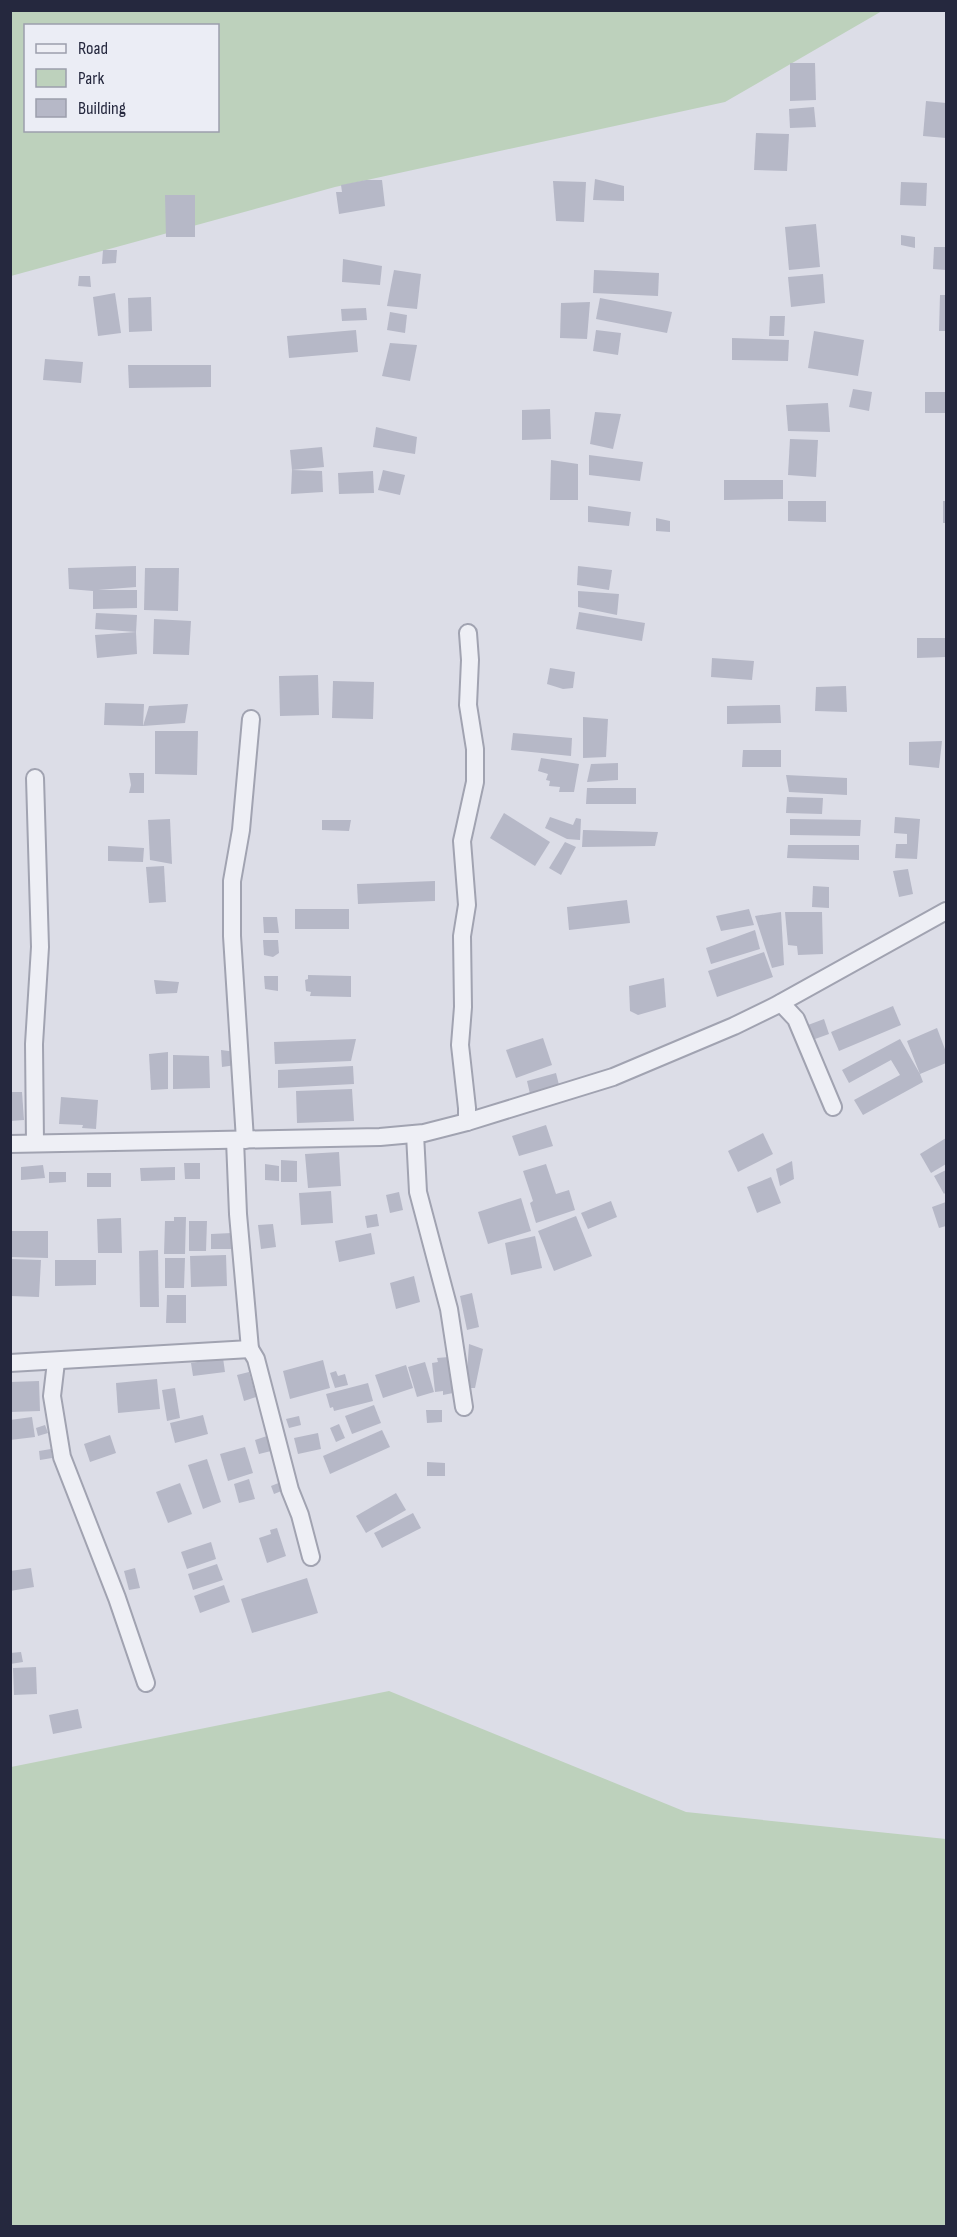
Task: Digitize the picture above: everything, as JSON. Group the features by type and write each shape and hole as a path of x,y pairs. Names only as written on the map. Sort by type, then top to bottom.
{"street":[{"path":"467,1122 460,1045 463,1007 462,936 467,905 462,841 475,771 475,749 468,705 470,660 468,633"},
{"path":"251,719 241,830 232,881 240,1140 237,1197 250,1349 256,1359 290,1490 300,1515 311,1557"},
{"path":"35,777 40,946 34,1044 35,1143"},
{"path":"10,1144 380,1137 415,1134 467,1122 613,1077 734,1026 781,1003 946,911"},
{"path":"781,1003 796,1019 833,1107"},
{"path":"415,1134 418,1192 449,1309 464,1407"},
{"path":"10,1363 250,1349"},
{"path":"56,1362 52,1396 62,1457 117,1598 146,1683"}],"green space":[{"path":"11,11 882,11 725,102 335,187 11,276"},
{"path":"389,1691 686,1812 946,1839 946,2226 11,2226 11,1767"}],"building":[{"path":"790,63 815,63 816,100 790,101"},
{"path":"926,101 946,103 946,138 923,136"},
{"path":"814,107 816,127 790,128 789,109"},
{"path":"756,133 789,134 787,171 754,170"},
{"path":"595,179 624,186 624,201 593,200"},
{"path":"366,180 382,180 385,206 339,214 336,192 342,192 341,185"},
{"path":"553,181 586,182 584,222 556,221"},
{"path":"901,182 927,183 926,206 900,205"},
{"path":"165,195 195,195 195,237 166,237"},
{"path":"816,224 820,267 789,270 785,227"},
{"path":"901,235 915,237 915,248 901,245"},
{"path":"934,247 946,247 946,270 933,269"},
{"path":"103,250 117,250 116,263 102,264"},
{"path":"343,259 382,266 380,285 342,282"},
{"path":"394,270 421,274 417,309 387,306"},
{"path":"594,270 659,273 658,296 593,293"},
{"path":"823,274 825,303 791,307 788,277"},
{"path":"79,276 90,276 91,287 78,286"},
{"path":"115,293 121,333 98,336 93,297"},
{"path":"940,295 946,295 946,331 939,331"},
{"path":"151,297 152,331 129,332 128,298"},
{"path":"600,298 672,312 667,333 596,319"},
{"path":"590,302 587,339 560,338 561,303"},
{"path":"366,308 367,320 342,321 341,309"},
{"path":"390,312 407,315 405,333 387,330"},
{"path":"770,316 785,316 784,336 769,336"},
{"path":"356,330 358,352 289,358 287,336"},
{"path":"596,330 621,333 618,355 593,351"},
{"path":"814,331 864,340 858,376 808,368"},
{"path":"732,338 789,340 788,361 732,360"},
{"path":"390,343 417,345 410,381 382,376"},
{"path":"45,359 83,362 81,383 43,380"},
{"path":"128,365 211,365 211,387 129,388"},
{"path":"853,389 872,392 869,411 849,407"},
{"path":"925,392 946,392 946,413 925,413"},
{"path":"828,403 830,432 788,431 786,405"},
{"path":"550,409 551,439 522,440 522,410"},
{"path":"595,412 621,414 613,449 590,444"},
{"path":"376,427 417,437 415,454 373,447"},
{"path":"790,439 818,440 816,477 788,475"},
{"path":"322,447 324,467 292,470 290,450"},
{"path":"589,455 643,462 640,481 589,475"},
{"path":"551,460 578,464 578,500 550,500"},
{"path":"292,470 322,471 323,492 291,494"},
{"path":"383,470 405,475 400,495 378,490"},
{"path":"373,471 374,493 339,494 338,473"},
{"path":"724,480 783,480 783,499 724,500"},
{"path":"788,501 826,501 826,522 788,521"},
{"path":"943,501 946,501 946,523 943,523"},
{"path":"588,506 631,512 629,526 588,522"},
{"path":"656,518 670,521 670,532 656,531"},
{"path":"136,566 136,587 98,590 137,590 137,608 93,609 93,591 69,589 68,568"},
{"path":"578,566 612,570 609,590 577,585"},
{"path":"145,568 179,568 178,611 144,610"},
{"path":"578,591 619,594 617,615 578,607"},
{"path":"579,612 645,623 642,641 576,629"},
{"path":"96,613 137,615 136,632 95,629"},
{"path":"154,619 191,621 189,655 153,654"},
{"path":"136,632 137,654 97,658 95,635"},
{"path":"917,638 946,638 946,657 917,658"},
{"path":"712,658 754,661 752,680 711,677"},
{"path":"550,668 575,672 573,688 563,689 547,684"},
{"path":"318,675 319,715 280,716 279,676"},
{"path":"333,681 374,682 373,719 332,718"},
{"path":"846,686 847,712 815,711 816,687"},
{"path":"105,703 144,704 143,726 104,725"},
{"path":"188,704 185,723 143,726 149,706"},
{"path":"780,705 781,723 727,724 727,706"},
{"path":"583,717 608,719 606,757 583,758"},
{"path":"155,731 198,731 197,775 155,774"},
{"path":"513,733 572,738 571,756 511,750"},
{"path":"942,741 939,768 909,765 909,742"},
{"path":"743,750 781,750 781,767 742,767"},
{"path":"541,758 579,764 574,792 559,792 560,787 549,786 550,781 546,780 548,774 538,771"},
{"path":"618,763 618,780 587,782 591,764"},
{"path":"129,773 144,773 144,793 129,793 131,785"},
{"path":"786,775 847,778 847,795 789,792"},
{"path":"587,788 636,788 636,804 586,804"},
{"path":"787,797 823,798 822,814 786,813"},
{"path":"504,813 550,842 535,866 490,838"},
{"path":"550,817 573,825 576,818 581,819 580,840 567,839 545,828"},
{"path":"895,817 920,819 917,859 895,858 896,844 907,844 907,834 894,833"},
{"path":"170,819 172,864 150,860 148,820"},
{"path":"790,819 861,820 860,836 790,835"},
{"path":"322,820 351,820 349,831 322,830"},
{"path":"583,830 658,832 655,846 582,847"},
{"path":"565,842 576,847 561,875 549,868"},
{"path":"788,845 859,845 859,860 787,858"},
{"path":"108,846 144,848 143,862 108,861"},
{"path":"164,866 166,902 149,903 146,867"},
{"path":"908,869 913,894 899,897 893,871"},
{"path":"435,881 435,901 358,904 357,884"},
{"path":"813,886 829,887 829,908 812,907"},
{"path":"627,900 630,923 569,930 567,907"},
{"path":"295,909 349,909 349,929 295,929"},
{"path":"749,909 754,925 721,931 716,916"},
{"path":"781,912 784,965 772,968 755,916"},
{"path":"785,912 822,912 823,954 798,955 797,946 788,945"},
{"path":"263,917 277,917 279,933 264,933"},
{"path":"755,930 760,949 711,964 706,948"},
{"path":"263,940 278,940 279,953 273,957 264,955"},
{"path":"764,952 773,977 717,997 708,971"},
{"path":"308,975 351,976 351,997 310,996 311,992 306,991 305,980 308,979"},
{"path":"264,976 278,976 278,991 265,989"},
{"path":"664,978 666,1007 638,1015 630,1011 629,986"},
{"path":"154,980 179,982 177,993 156,994"},
{"path":"893,1006 901,1025 839,1051 831,1032"},
{"path":"824,1019 829,1034 815,1039 808,1025"},
{"path":"937,1028 946,1052 946,1063 920,1074 907,1041"},
{"path":"543,1038 552,1065 516,1078 506,1050"},
{"path":"356,1039 351,1061 275,1064 274,1042"},
{"path":"900,1039 923,1082 863,1115 854,1100 900,1075 891,1060 849,1083 842,1070"},
{"path":"221,1050 236,1052 236,1065 222,1067"},
{"path":"168,1052 168,1089 151,1090 149,1054"},
{"path":"173,1055 209,1056 210,1088 173,1089"},
{"path":"353,1066 354,1084 278,1088 278,1070"},
{"path":"556,1073 559,1085 530,1094 527,1081"},
{"path":"352,1089 354,1121 297,1123 296,1091"},
{"path":"10,1092 22,1092 24,1120 10,1121"},
{"path":"61,1097 98,1100 96,1129 82,1128 83,1125 59,1124"},
{"path":"546,1125 553,1146 519,1156 512,1136"},
{"path":"763,1133 773,1154 738,1172 728,1151"},
{"path":"946,1138 946,1164 931,1173 920,1154"},
{"path":"339,1152 341,1186 308,1188 305,1154"},
{"path":"281,1160 297,1161 297,1182 281,1182"},
{"path":"792,1161 794,1179 780,1186 776,1169"},
{"path":"184,1163 200,1163 200,1179 185,1179"},
{"path":"265,1164 279,1166 279,1181 265,1180"},
{"path":"546,1164 556,1194 569,1190 575,1210 536,1223 530,1203 533,1201 523,1171"},
{"path":"43,1165 45,1178 21,1180 21,1167"},
{"path":"175,1167 175,1180 141,1181 140,1168"},
{"path":"946,1170 946,1192 944,1194 934,1176"},
{"path":"49,1172 66,1172 66,1182 49,1183"},
{"path":"87,1173 111,1173 111,1187 87,1187"},
{"path":"771,1177 781,1203 757,1213 747,1187"},
{"path":"331,1191 333,1223 301,1225 299,1193"},
{"path":"399,1192 403,1210 390,1213 386,1195"},
{"path":"521,1198 531,1231 488,1244 478,1212"},
{"path":"611,1201 617,1217 588,1229 581,1213"},
{"path":"946,1202 946,1226 939,1228 932,1207"},
{"path":"377,1214 379,1226 367,1228 365,1216"},
{"path":"576,1216 592,1256 554,1271 538,1231"},
{"path":"174,1217 186,1217 185,1254 164,1254 165,1221 174,1221"},
{"path":"121,1218 122,1253 98,1253 97,1219"},
{"path":"189,1221 207,1221 206,1251 189,1251"},
{"path":"273,1224 276,1247 261,1249 258,1225"},
{"path":"10,1231 48,1231 48,1258 10,1257"},
{"path":"232,1233 232,1249 211,1249 211,1234"},
{"path":"371,1233 375,1254 339,1262 335,1241"},
{"path":"535,1236 542,1268 511,1275 505,1243"},
{"path":"158,1250 159,1307 140,1307 139,1251"},
{"path":"226,1255 227,1286 191,1287 190,1256"},
{"path":"165,1258 185,1258 184,1288 165,1288"},
{"path":"10,1259 41,1260 39,1297 10,1296"},
{"path":"55,1260 96,1260 96,1285 55,1286"},
{"path":"414,1276 420,1302 396,1309 390,1283"},
{"path":"472,1293 479,1327 467,1330 460,1296"},
{"path":"167,1295 186,1295 186,1323 166,1323"},
{"path":"469,1344 483,1349 475,1388 466,1388"},
{"path":"449,1357 453,1393 443,1395 443,1391 435,1392 432,1363 438,1362 437,1358"},
{"path":"223,1358 225,1372 193,1376 191,1363"},
{"path":"323,1360 330,1388 290,1399 283,1371"},
{"path":"425,1362 434,1392 417,1397 408,1367"},
{"path":"406,1365 413,1388 383,1398 375,1375"},
{"path":"336,1371 338,1376 345,1374 348,1385 335,1388 330,1373"},
{"path":"249,1372 256,1397 244,1401 237,1375"},
{"path":"157,1379 160,1409 118,1413 116,1383"},
{"path":"39,1381 40,1411 10,1412 10,1382"},
{"path":"368,1383 373,1401 334,1411 333,1407 330,1408 326,1394"},
{"path":"175,1388 180,1418 167,1421 162,1390"},
{"path":"374,1405 381,1423 352,1434 345,1416"},
{"path":"426,1410 442,1410 442,1422 427,1423"},
{"path":"203,1415 208,1434 175,1443 170,1423"},
{"path":"299,1416 301,1425 289,1428 286,1419"},
{"path":"32,1417 35,1437 10,1440 10,1420"},
{"path":"339,1424 345,1438 336,1442 330,1428"},
{"path":"45,1425 48,1433 38,1436 36,1428"},
{"path":"382,1430 390,1447 330,1474 323,1456"},
{"path":"318,1433 321,1449 298,1454 294,1438"},
{"path":"110,1435 116,1453 90,1462 84,1444"},
{"path":"267,1436 271,1451 259,1454 255,1440"},
{"path":"245,1447 253,1473 228,1481 220,1454"},
{"path":"51,1449 52,1458 40,1460 39,1451"},
{"path":"207,1459 221,1502 203,1509 188,1465"},
{"path":"427,1462 445,1463 445,1476 427,1476"},
{"path":"249,1479 255,1499 239,1503 234,1484"},
{"path":"281,1482 284,1490 274,1494 271,1486"},
{"path":"180,1483 192,1514 168,1523 156,1492"},
{"path":"396,1493 406,1510 366,1533 356,1516"},
{"path":"413,1513 421,1528 382,1548 374,1533"},
{"path":"277,1528 286,1556 267,1563 259,1538 271,1534 270,1530"},
{"path":"211,1542 216,1559 187,1569 181,1552"},
{"path":"217,1564 223,1580 193,1590 188,1574"},
{"path":"31,1568 34,1587 10,1591 10,1571"},
{"path":"135,1568 140,1588 129,1590 124,1571"},
{"path":"307,1578 318,1613 252,1633 241,1599"},
{"path":"224,1585 230,1602 200,1613 194,1596"},
{"path":"21,1652 23,1662 10,1664 10,1653"},
{"path":"36,1667 37,1694 14,1695 13,1668"},
{"path":"78,1709 82,1728 53,1734 49,1715"}]}
